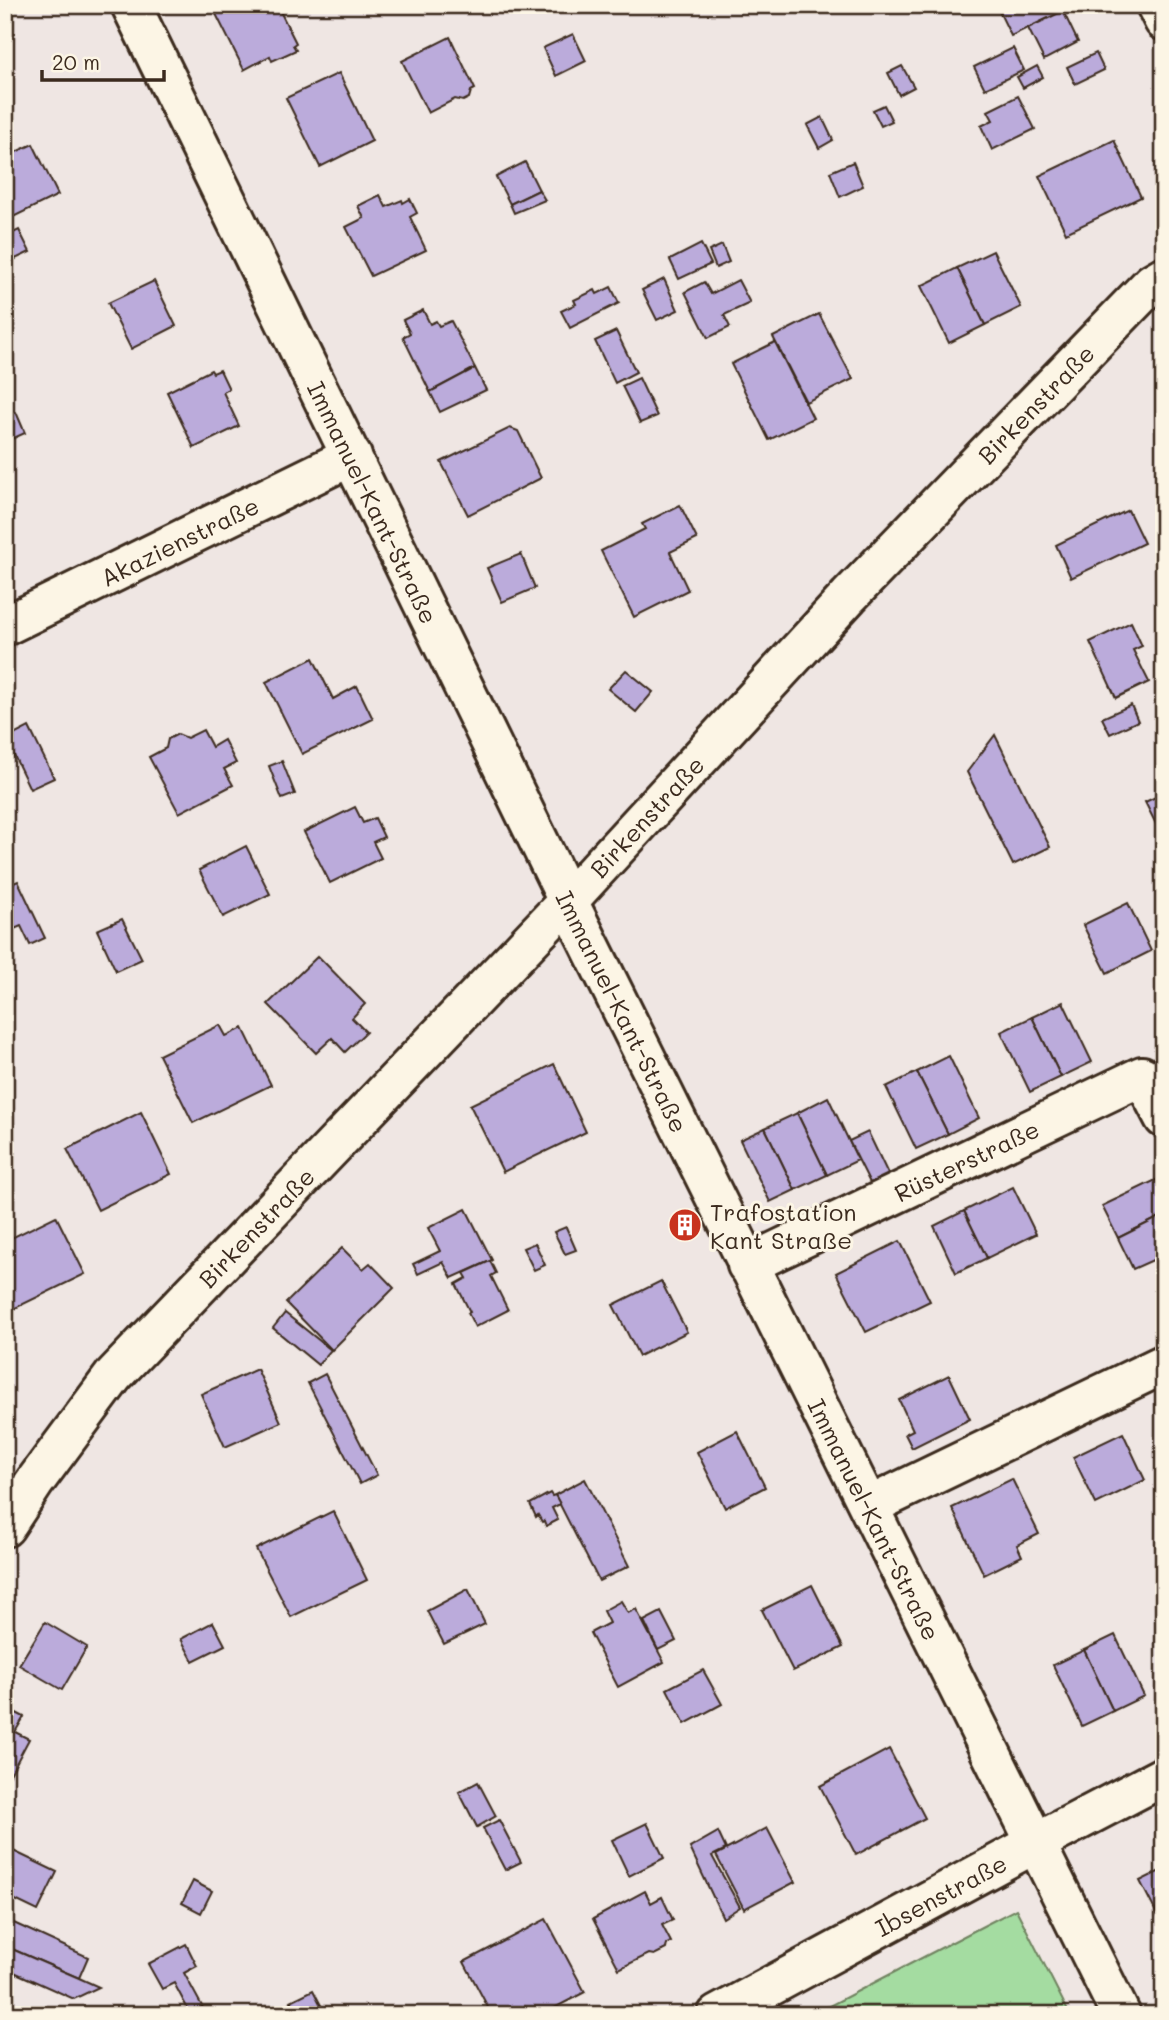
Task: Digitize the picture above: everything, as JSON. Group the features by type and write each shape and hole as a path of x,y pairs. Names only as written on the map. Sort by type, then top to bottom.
{"street":[{"name":"Immanuel-Kant-Straße","path":"131,5 747,1265 1121,2015"},
{"path":"1156,5 1164,21"},
{"name":"Birkenstraße","path":"5,1527 114,1375 568,901 849,596 1152,283 1164,276"},
{"name":"Akazienstraße","path":"5,625 352,456"},
{"name":"Rüsterstraße","path":"747,1265 1142,1076 1164,1118"},
{"path":"869,1506 1164,1364"},
{"name":"Ibsenstraße","path":"717,2015 1164,1776"}],"green space":[{"path":"1016,1909 1070,2015 812,2015 987,1924"}],"building":[{"path":"225,5 277,5 296,43 293,45 296,50 272,61 270,56 244,70 214,10"},
{"path":"996,5 1060,5 1063,11 1011,36"},
{"path":"1063,11 1078,42 1044,60 1028,28"},
{"path":"573,34 586,61 556,76 543,48"},
{"path":"450,37 475,89 471,91 469,98 463,101 455,99 428,113 402,61"},
{"path":"1013,48 1024,70 985,89 974,67"},
{"path":"1096,53 1104,70 1075,84 1067,67"},
{"path":"902,66 914,87 899,95 888,73"},
{"path":"1037,66 1043,77 1023,88 1017,77"},
{"path":"339,73 372,141 320,167 286,98"},
{"path":"1018,96 1035,129 992,150 981,126 993,120 988,111"},
{"path":"884,105 892,121 881,126 873,110"},
{"path":"822,117 833,140 819,148 807,125"},
{"path":"1114,140 1141,197 1066,233 1039,176"},
{"path":"33,144 58,195 7,220 5,157"},
{"path":"525,162 539,190 510,204 496,177"},
{"path":"853,162 863,186 840,197 830,172"},
{"path":"539,190 545,200 514,213 510,204"},
{"path":"380,195 386,207 410,199 417,213 410,217 426,250 371,276 346,227 364,218 358,206"},
{"path":"19,230 30,252 5,264 5,237"},
{"path":"701,244 711,264 679,279 670,260"},
{"path":"722,245 729,262 716,268 709,251"},
{"path":"993,251 1021,307 985,325 957,268"},
{"path":"957,268 985,325 949,343 921,286"},
{"path":"664,279 678,310 657,320 642,290"},
{"path":"738,280 750,303 724,315 730,327 708,338 685,292 704,282 711,294"},
{"path":"154,281 176,326 131,349 108,303"},
{"path":"611,287 619,303 570,328 561,311 576,304 574,300 595,290 597,294"},
{"path":"423,310 430,324 436,321 439,326 451,321 475,368 430,392 403,337 410,333 403,320"},
{"path":"819,314 853,379 806,402 773,337"},
{"path":"616,331 636,372 615,383 595,341"},
{"path":"775,342 813,418 769,440 731,364"},
{"path":"475,368 486,390 440,412 430,392"},
{"path":"211,370 213,373 220,370 229,389 223,392 239,426 194,448 167,392"},
{"path":"639,378 657,416 640,423 622,386"},
{"path":"16,412 25,433 5,442 5,417"},
{"path":"510,428 518,431 541,478 468,515 441,462"},
{"path":"680,505 697,539 670,552 688,590 634,617 601,551 645,529 642,524"},
{"path":"1128,510 1144,543 1071,578 1056,545"},
{"path":"521,554 535,588 502,602 487,568"},
{"path":"1131,622 1142,646 1133,650 1149,682 1116,698 1090,642"},
{"path":"313,658 333,699 357,686 373,719 302,754 266,682"},
{"path":"626,670 653,692 636,712 608,689"},
{"path":"1131,705 1138,721 1110,734 1102,718"},
{"path":"29,727 54,778 30,789 6,739"},
{"path":"203,730 212,747 224,740 236,763 224,769 233,785 179,813 149,757 166,748 168,739 178,734 187,738"},
{"path":"995,735 1050,847 1013,865 967,772"},
{"path":"282,761 295,794 282,799 269,766"},
{"path":"1164,793 1164,840 1145,802"},
{"path":"355,807 363,823 375,818 384,837 373,842 381,858 330,883 304,832"},
{"path":"246,846 270,894 223,917 199,870"},
{"path":"18,881 45,938 30,945 21,926 5,933 5,887"},
{"path":"1128,903 1151,951 1107,973 1083,925"},
{"path":"122,919 142,959 116,971 97,930"},
{"path":"318,956 365,1004 352,1018 366,1032 345,1052 332,1038 316,1053 268,1004"},
{"path":"1063,1002 1092,1062 1061,1077 1032,1017"},
{"path":"1032,1017 1061,1077 1030,1092 1001,1032"},
{"path":"220,1025 226,1036 243,1028 271,1085 193,1123 159,1055"},
{"path":"949,1056 979,1118 948,1134 917,1072"},
{"path":"554,1064 586,1132 503,1172 470,1105"},
{"path":"917,1072 948,1134 916,1149 886,1087"},
{"path":"828,1097 858,1160 827,1175 797,1113"},
{"path":"141,1112 171,1174 98,1210 67,1149"},
{"path":"797,1113 827,1175 795,1190 765,1128"},
{"path":"765,1128 795,1190 770,1202 740,1140"},
{"path":"868,1132 889,1176 871,1185 849,1141"},
{"path":"1164,1176 1164,1215 1118,1238 1102,1206"},
{"path":"1013,1187 1036,1234 987,1258 964,1211"},
{"path":"466,1209 492,1260 452,1278 443,1262 418,1274 413,1264 440,1251 428,1228"},
{"path":"964,1211 987,1258 956,1273 934,1226"},
{"path":"1164,1215 1164,1255 1133,1269 1118,1238"},
{"path":"56,1216 85,1274 5,1313 5,1241"},
{"name":"Trafostation Kant Straße","path":"688,1216 694,1228 683,1235 676,1222"},
{"path":"566,1227 576,1250 565,1254 554,1232"},
{"path":"900,1241 930,1301 866,1332 836,1273"},
{"path":"535,1243 545,1265 534,1270 523,1248"},
{"path":"342,1248 363,1269 370,1263 394,1288 332,1350 286,1303"},
{"path":"490,1261 496,1273 491,1276 508,1310 475,1327 456,1284 467,1278 464,1273"},
{"path":"661,1281 687,1332 639,1356 613,1305"},
{"path":"285,1313 331,1350 318,1365 273,1328"},
{"path":"257,1369 281,1422 225,1447 201,1394"},
{"path":"325,1374 377,1475 360,1484 308,1383"},
{"path":"949,1375 970,1419 912,1448 905,1434 913,1430 899,1400"},
{"path":"737,1431 765,1487 725,1508 697,1452"},
{"path":"1123,1433 1145,1480 1096,1504 1073,1457"},
{"path":"585,1479 629,1566 599,1581 555,1495"},
{"path":"1012,1479 1039,1534 1017,1545 1022,1556 984,1575 952,1508"},
{"path":"550,1493 555,1495 560,1504 552,1508 558,1520 546,1526 538,1515 536,1517 530,1504"},
{"path":"333,1511 367,1580 291,1617 256,1549"},
{"path":"812,1585 843,1647 793,1671 762,1610"},
{"path":"468,1589 485,1624 444,1644 427,1611"},
{"path":"621,1601 628,1613 636,1609 664,1662 618,1687 590,1633 609,1623 603,1611"},
{"path":"661,1612 676,1641 658,1650 644,1621"},
{"path":"45,1622 87,1647 62,1690 19,1665"},
{"path":"213,1622 225,1645 193,1661 181,1639"},
{"path":"1115,1635 1144,1696 1113,1711 1084,1650"},
{"path":"1084,1650 1113,1711 1082,1726 1053,1665"},
{"path":"703,1670 722,1704 685,1724 667,1689"},
{"path":"5,1707 24,1717 15,1732 29,1739 5,1784"},
{"path":"889,1749 925,1818 856,1855 820,1786"},
{"path":"478,1782 496,1816 477,1827 459,1792"},
{"path":"499,1820 521,1862 505,1870 483,1828"},
{"path":"647,1823 664,1858 629,1876 612,1840"},
{"path":"767,1828 795,1882 744,1909 716,1855"},
{"path":"718,1832 726,1849 712,1856 740,1907 723,1918 690,1848"},
{"path":"5,1847 57,1872 38,1911 5,1895"},
{"path":"1164,1869 1164,1928 1140,1881"},
{"path":"193,1881 212,1891 201,1913 182,1903"},
{"path":"645,1891 651,1903 662,1897 673,1920 662,1925 671,1942 666,1949 619,1969 593,1919"},
{"path":"5,1919 88,1957 79,1978 5,1946"},
{"path":"546,1919 585,1992 541,2015 492,2015 464,1962"},
{"path":"186,1944 197,1966 184,1973 203,2008 191,2015 174,1983 162,1989 148,1964"},
{"path":"5,1946 99,1987 74,1999 5,1968"},
{"path":"313,1990 326,2015 299,2015 291,2001"},
{"path":"292,2002 299,2015 269,2015"}],"place":[{"name":"Trafostation Kant Straße","path":"685,1225"}]}
